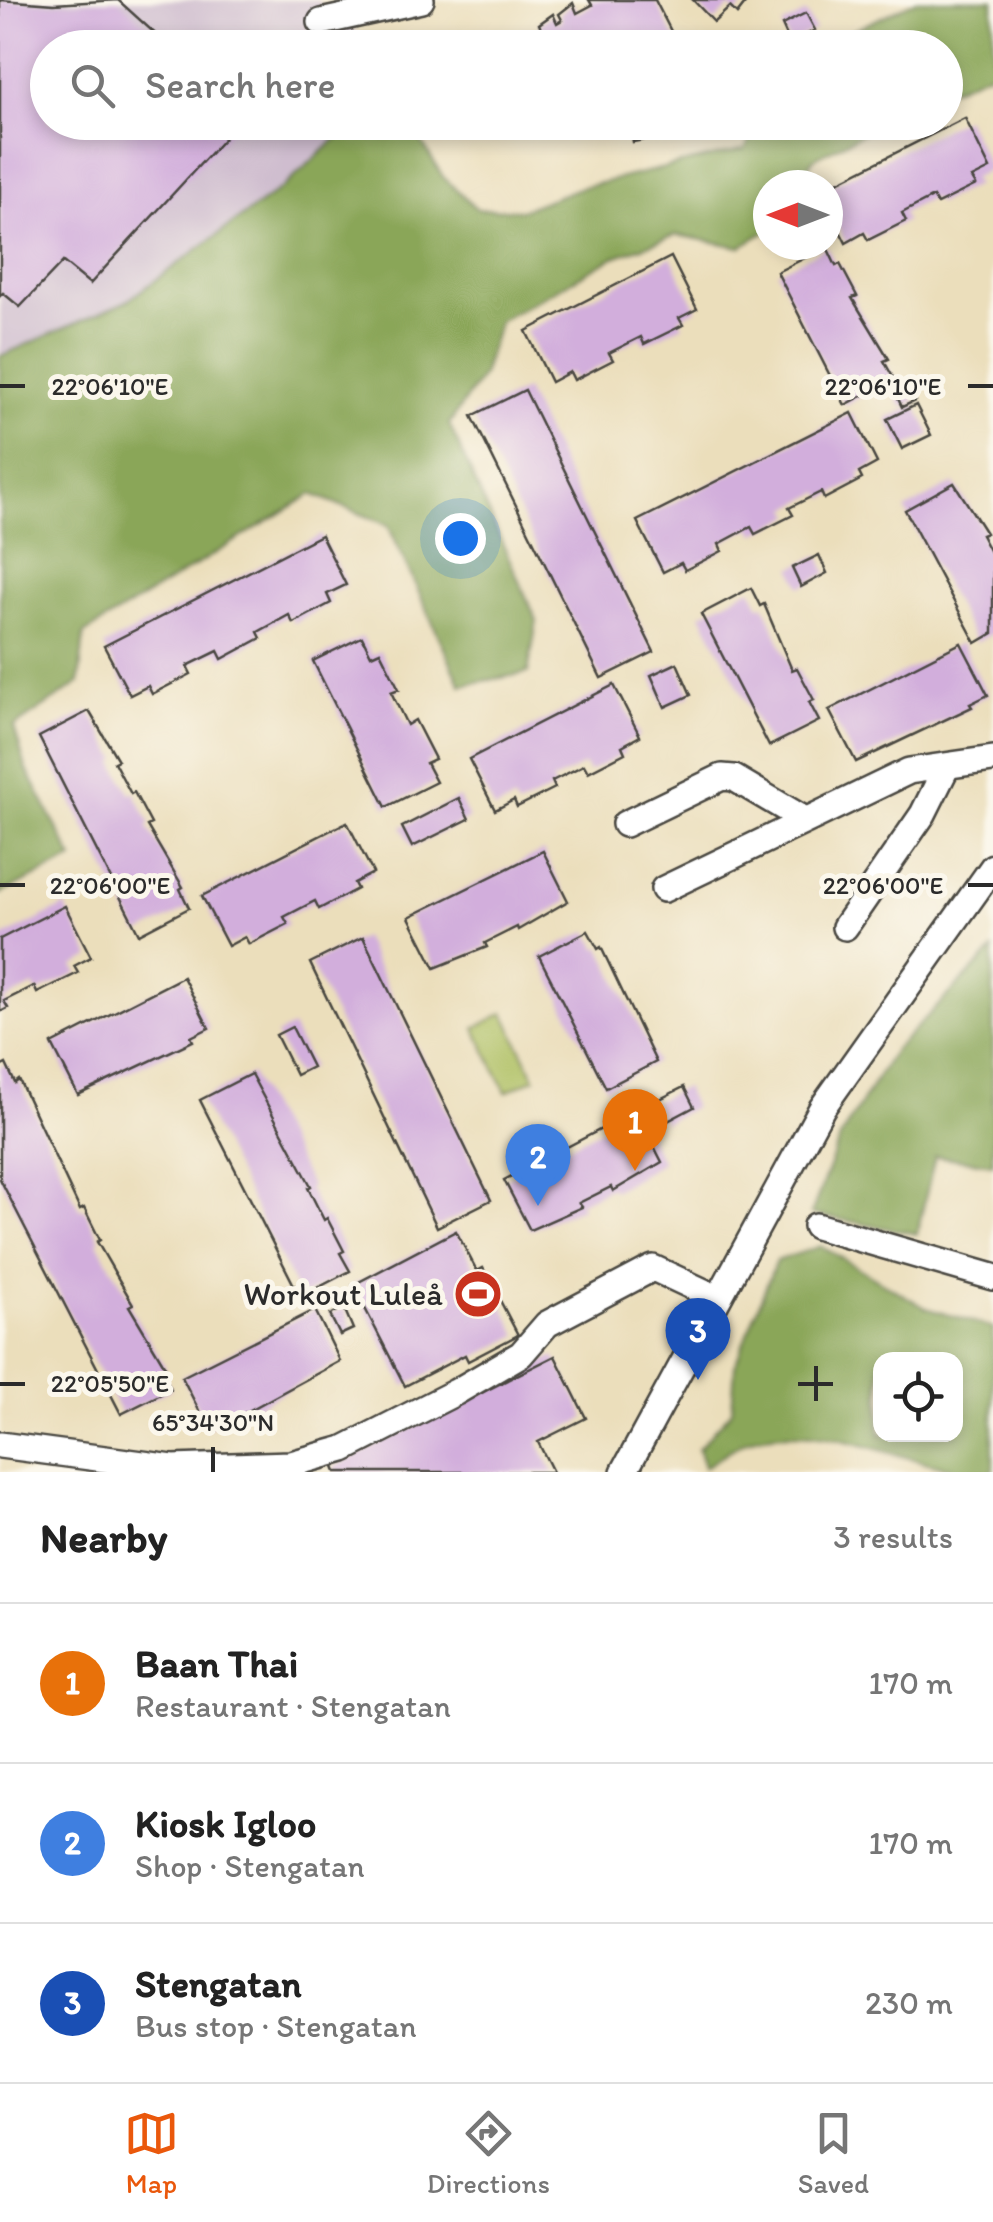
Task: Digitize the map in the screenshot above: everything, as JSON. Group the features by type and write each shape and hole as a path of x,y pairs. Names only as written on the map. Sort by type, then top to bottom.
{"street":[{"path":"322,22 421,0"},
{"path":"664,889 909,772 946,768 992,755"},
{"path":"846,927 923,814 946,768"},
{"path":"626,824 722,776 734,778 805,820"},
{"path":"624,1472 716,1298 855,1055 993,866"},
{"path":"816,1226 993,1277"},
{"path":"0,1444 172,1468 290,1464 344,1449 456,1392 521,1354 547,1324 653,1268 716,1298"}],"shaded area":[{"path":"0,0 317,0 355,30 30,30 30,140 336,140 283,187 0,403"}],"green space":[{"path":"917,0 993,0 993,71 963,84 963,30 854,30"},
{"path":"335,140 420,140 443,177 477,209 521,210 579,188 745,149 750,140 850,140 813,159 806,170 753,170 753,239 740,247 676,235 614,257 499,321 482,376 449,424 537,621 528,673 461,685 388,525 312,494 84,634 79,683 14,727 26,768 73,859 0,894 0,356 127,301 283,187"},
{"path":"993,950 993,1164 935,1156 917,1234 811,1214 841,1136 894,1050"},
{"path":"504,1013 535,1078 506,1092 475,1028"},
{"path":"821,1246 926,1308 993,1328 993,1472 934,1464 846,1441 788,1434 751,1439 704,1467 698,1449 732,1410 735,1365 776,1261"}],"building":[{"path":"0,0 54,4 118,0 151,30 30,30 30,140 222,140 90,284 63,262 20,307 3,293 0,296"},
{"path":"589,0 655,0 670,30 542,30 539,24 553,14 557,23 562,20 559,14 573,3 577,13 592,5"},
{"path":"693,0 748,0 737,14 730,7 714,22"},
{"path":"806,13 815,30 784,30 782,25"},
{"path":"965,118 990,169 972,178 976,185 937,204 933,197 902,213 906,221 868,240 864,233 846,243 843,179 921,140 963,140"},
{"path":"671,257 697,309 679,318 683,325 644,344 641,337 609,353 613,360 574,380 570,372 551,382 526,331"},
{"path":"801,260 833,260 836,266 840,264 857,296 852,298 889,359 884,361 894,379 845,405 777,272"},
{"path":"907,384 915,401 902,407 894,390"},
{"path":"525,390 654,652 601,678 472,416"},
{"path":"916,405 931,435 902,449 887,419"},
{"path":"852,413 877,463 859,473 862,479 824,499 821,492 789,508 793,515 755,534 751,527 719,544 722,551 685,570 681,563 663,572 637,521"},
{"path":"954,483 986,533 981,535 993,558 993,633 976,643 905,510"},
{"path":"321,535 346,585 327,594 331,603 293,623 289,615 258,632 261,638 222,659 218,651 187,666 191,674 152,694 148,686 130,695 104,646"},
{"path":"819,555 827,573 801,587 792,568"},
{"path":"751,588 760,606 764,604 792,670 797,668 814,700 809,702 819,721 769,746 701,614"},
{"path":"362,637 371,655 380,651 399,689 391,692 407,725 415,720 435,759 426,763 436,782 386,807 313,661"},
{"path":"961,643 988,695 970,704 972,707 856,762 829,710"},
{"path":"677,663 691,695 665,707 651,675"},
{"path":"614,685 640,736 622,746 625,753 588,772 584,765 552,781 555,788 517,807 514,800 495,810 469,759"},
{"path":"89,711 118,760 114,762 131,794 134,792 151,824 147,826 183,887 180,889 189,908 139,934 39,737"},
{"path":"459,798 469,819 412,847 402,827"},
{"path":"347,822 373,873 354,883 357,889 319,909 315,901 284,917 288,924 249,944 245,937 228,946 202,896"},
{"path":"543,851 568,901 518,930 517,927 485,943 487,947 435,968 409,917"},
{"path":"65,906 91,957 74,966 78,973 37,993 34,986 4,1001 8,1008 0,1012 0,939"},
{"path":"588,931 598,949 601,947 656,1062 606,1088 539,956"},
{"path":"363,937 491,1200 437,1227 310,963"},
{"path":"183,977 209,1028 191,1037 193,1041 78,1095 52,1044"},
{"path":"292,1027 312,1067 296,1075 276,1035"},
{"path":"6,1064 15,1083 19,1080 80,1210 84,1208 100,1240 97,1242 133,1304 129,1306 166,1368 161,1370 171,1389 121,1414 0,1179 0,1067"},
{"path":"251,1074 311,1186 308,1188 324,1220 327,1218 344,1251 340,1253 350,1271 300,1297 200,1100"},
{"path":"684,1087 694,1107 664,1123 654,1102"},
{"path":"636,1111 662,1162 613,1191 611,1187 579,1203 582,1207 530,1230 504,1180"},
{"path":"456,1231 477,1271 483,1268 518,1335 468,1361 465,1355 405,1386 353,1285"},
{"path":"344,1308 353,1329 340,1335 330,1315"},
{"path":"315,1310 340,1361 228,1422 226,1418 208,1428 182,1377"},
{"path":"555,1356 586,1418 538,1442 553,1472 336,1472 334,1467"}],"place":[{"name":"Baan Thai","path":"635,1171"},
{"name":"Kiosk Igloo","path":"538,1206"},
{"name":"Workout Luleå","path":"478,1294"},
{"name":"Stengatan","path":"698,1380"}]}
